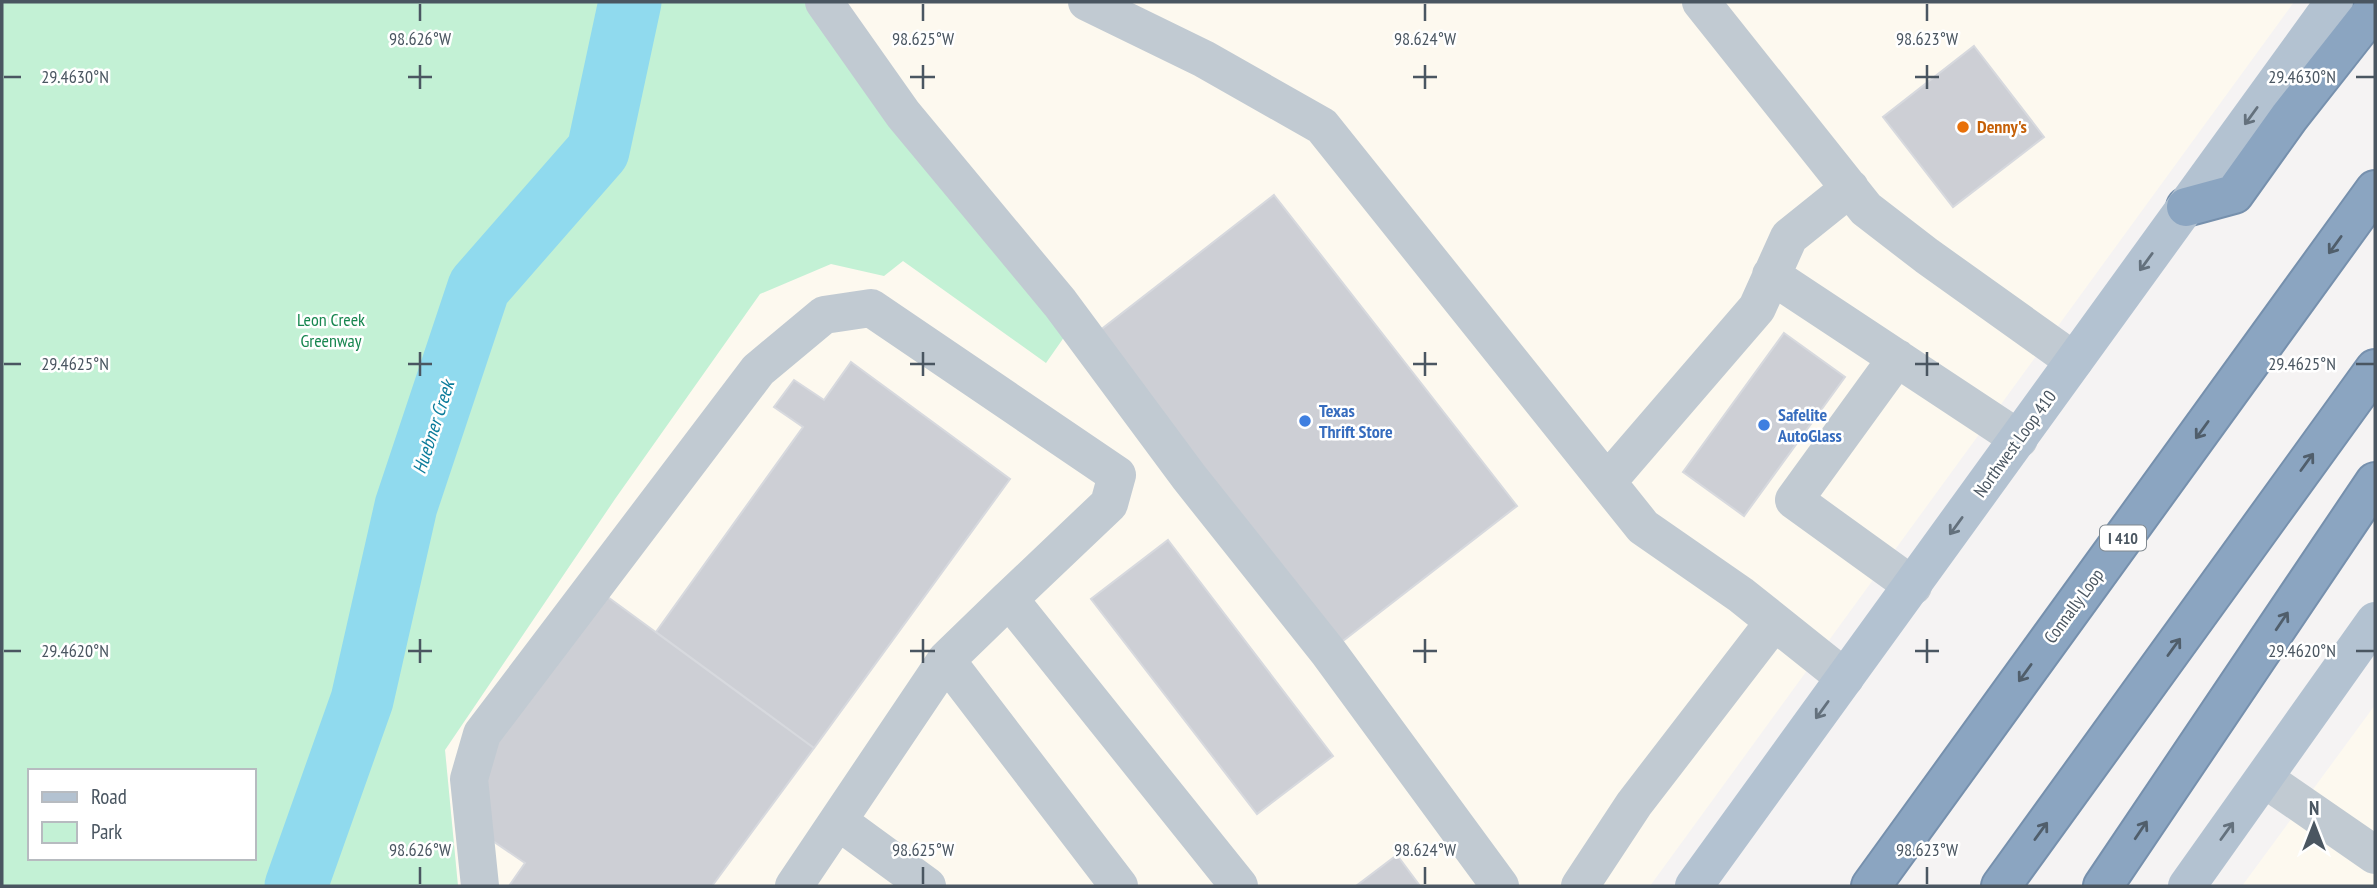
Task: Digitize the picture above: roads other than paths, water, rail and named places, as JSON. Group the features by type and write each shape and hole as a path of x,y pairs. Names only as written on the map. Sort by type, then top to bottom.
{"highway":[{"path":"2186,207 2234,194 2289,117 2375,8"},
{"name":"Connally Loop","path":"1871,886 2375,190"},
{"path":"2001,886 2375,369"},
{"path":"2103,886 2375,482"}],"main road":[{"name":"Northwest Loop 410","path":"1694,886 2334,2"},
{"path":"2187,886 2375,621"}],"lane":[{"path":"824,2 903,114 1060,303 1189,477 1329,653 1500,886"},
{"path":"1087,2 1204,59 1322,127 1643,527 1741,595 1845,678"},
{"path":"1701,2 1866,209 2074,361"},
{"path":"1607,482 1757,308 1788,237 1850,188"},
{"path":"1771,275 2019,439"},
{"path":"480,886 469,779 482,734 758,370 824,315 871,308 1117,475 1109,504 946,660 794,886"},
{"path":"1897,358 1794,500 1913,586"},
{"path":"1009,599 1239,886"},
{"path":"1580,886 1634,804 1774,622"},
{"path":"946,660 1119,886"},
{"path":"2265,779 2375,855"},
{"path":"838,821 927,886"}],"waterway":[{"name":"Huebner Creek","path":"296,886 362,700 406,506 479,287 598,151 630,2"}],"place":[{"name":"Denny's","path":"1963,127"},
{"name":"Texas Thrift Store","path":"1305,421"},
{"name":"Safelite AutoGlass","path":"1764,425"}],"park label":[{"name":"Leon Creek Greenway","path":"331,330"}]}
